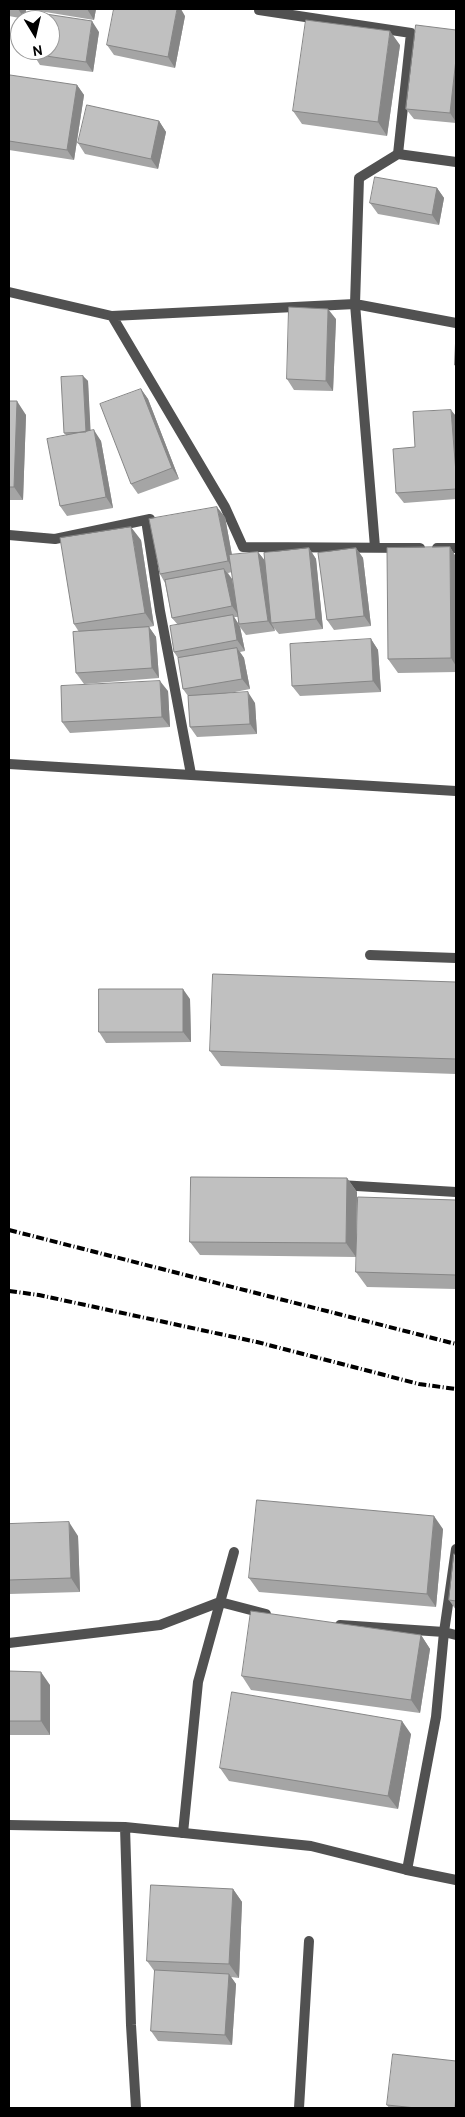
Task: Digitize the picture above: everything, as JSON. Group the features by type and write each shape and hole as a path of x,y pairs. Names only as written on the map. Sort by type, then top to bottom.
{"street":[{"path":"259,9 411,33 398,154"},
{"path":"375,547 355,304 359,178 398,154 456,162"},
{"path":"9,292 112,316 355,304 456,323"},
{"path":"112,316 243,547 456,548"},
{"path":"9,535 55,539 164,517"},
{"path":"146,520 160,611 191,774"},
{"path":"9,764 456,791"},
{"path":"370,955 456,958"},
{"path":"332,1185 456,1192"},
{"path":"407,1870 436,1717 444,1632 456,1549"},
{"path":"183,1833 198,1682 234,1552"},
{"path":"9,1643 160,1625 220,1602 274,1616"},
{"path":"330,1624 444,1632 456,1635"},
{"path":"9,1825 125,1827 311,1846 456,1880"},
{"path":"125,1827 131,2025 136,2108"},
{"path":"299,2108 309,1941"}],"building":[{"path":"114,9 177,9 168,57 107,45"},
{"path":"60,16 92,21 86,62 60,58"},
{"path":"306,20 390,31 378,122 293,111"},
{"path":"416,25 456,30 456,59 450,113 406,109"},
{"path":"10,75 77,85 67,150 9,141"},
{"path":"87,105 159,121 151,159 78,143"},
{"path":"375,177 437,188 432,215 370,203"},
{"path":"289,307 328,309 326,381 287,379"},
{"path":"456,332 456,365 455,365"},
{"path":"83,376 86,432 64,433 61,377"},
{"path":"141,389 172,468 131,484 100,404"},
{"path":"9,401 17,401 14,487 9,487"},
{"path":"451,410 456,489 396,493 393,449 415,447 413,412"},
{"path":"94,430 106,497 60,506 47,439"},
{"path":"217,507 228,561 160,574 149,519"},
{"path":"131,527 145,613 74,624 60,538"},
{"path":"450,547 451,658 388,659 387,548"},
{"path":"309,548 316,619 271,623 264,553"},
{"path":"356,548 364,616 327,620 318,553"},
{"path":"258,552 268,621 239,624 229,555"},
{"path":"224,569 232,606 172,618 165,580"},
{"path":"233,615 237,640 174,652 170,626"},
{"path":"149,627 152,668 76,673 73,632"},
{"path":"371,639 373,681 292,686 290,644"},
{"path":"237,648 242,679 183,689 178,658"},
{"path":"160,681 162,717 62,722 61,686"},
{"path":"248,692 250,724 190,727 188,696"},
{"path":"213,974 456,982 456,1059 210,1051"},
{"path":"99,989 183,989 183,1032 99,1032"},
{"path":"191,1177 347,1178 346,1243 190,1242"},
{"path":"358,1197 456,1200 456,1275 356,1272"},
{"path":"257,1500 434,1516 427,1594 249,1578"},
{"path":"69,1522 71,1578 9,1580 9,1524"},
{"path":"454,1554 456,1555 456,1601 449,1600"},
{"path":"251,1611 421,1635 411,1700 242,1676"},
{"path":"9,1671 41,1672 41,1721 9,1721"},
{"path":"232,1692 402,1721 388,1796 220,1768"},
{"path":"151,1885 233,1889 229,1964 147,1961"},
{"path":"155,1970 229,1974 225,2035 151,2031"},
{"path":"393,2054 456,2061 455,2108 416,2108 387,2105"}],"railway":[{"path":"9,1230 456,1344"},
{"path":"9,1291 39,1295 257,1342 419,1384 456,1389"}]}
